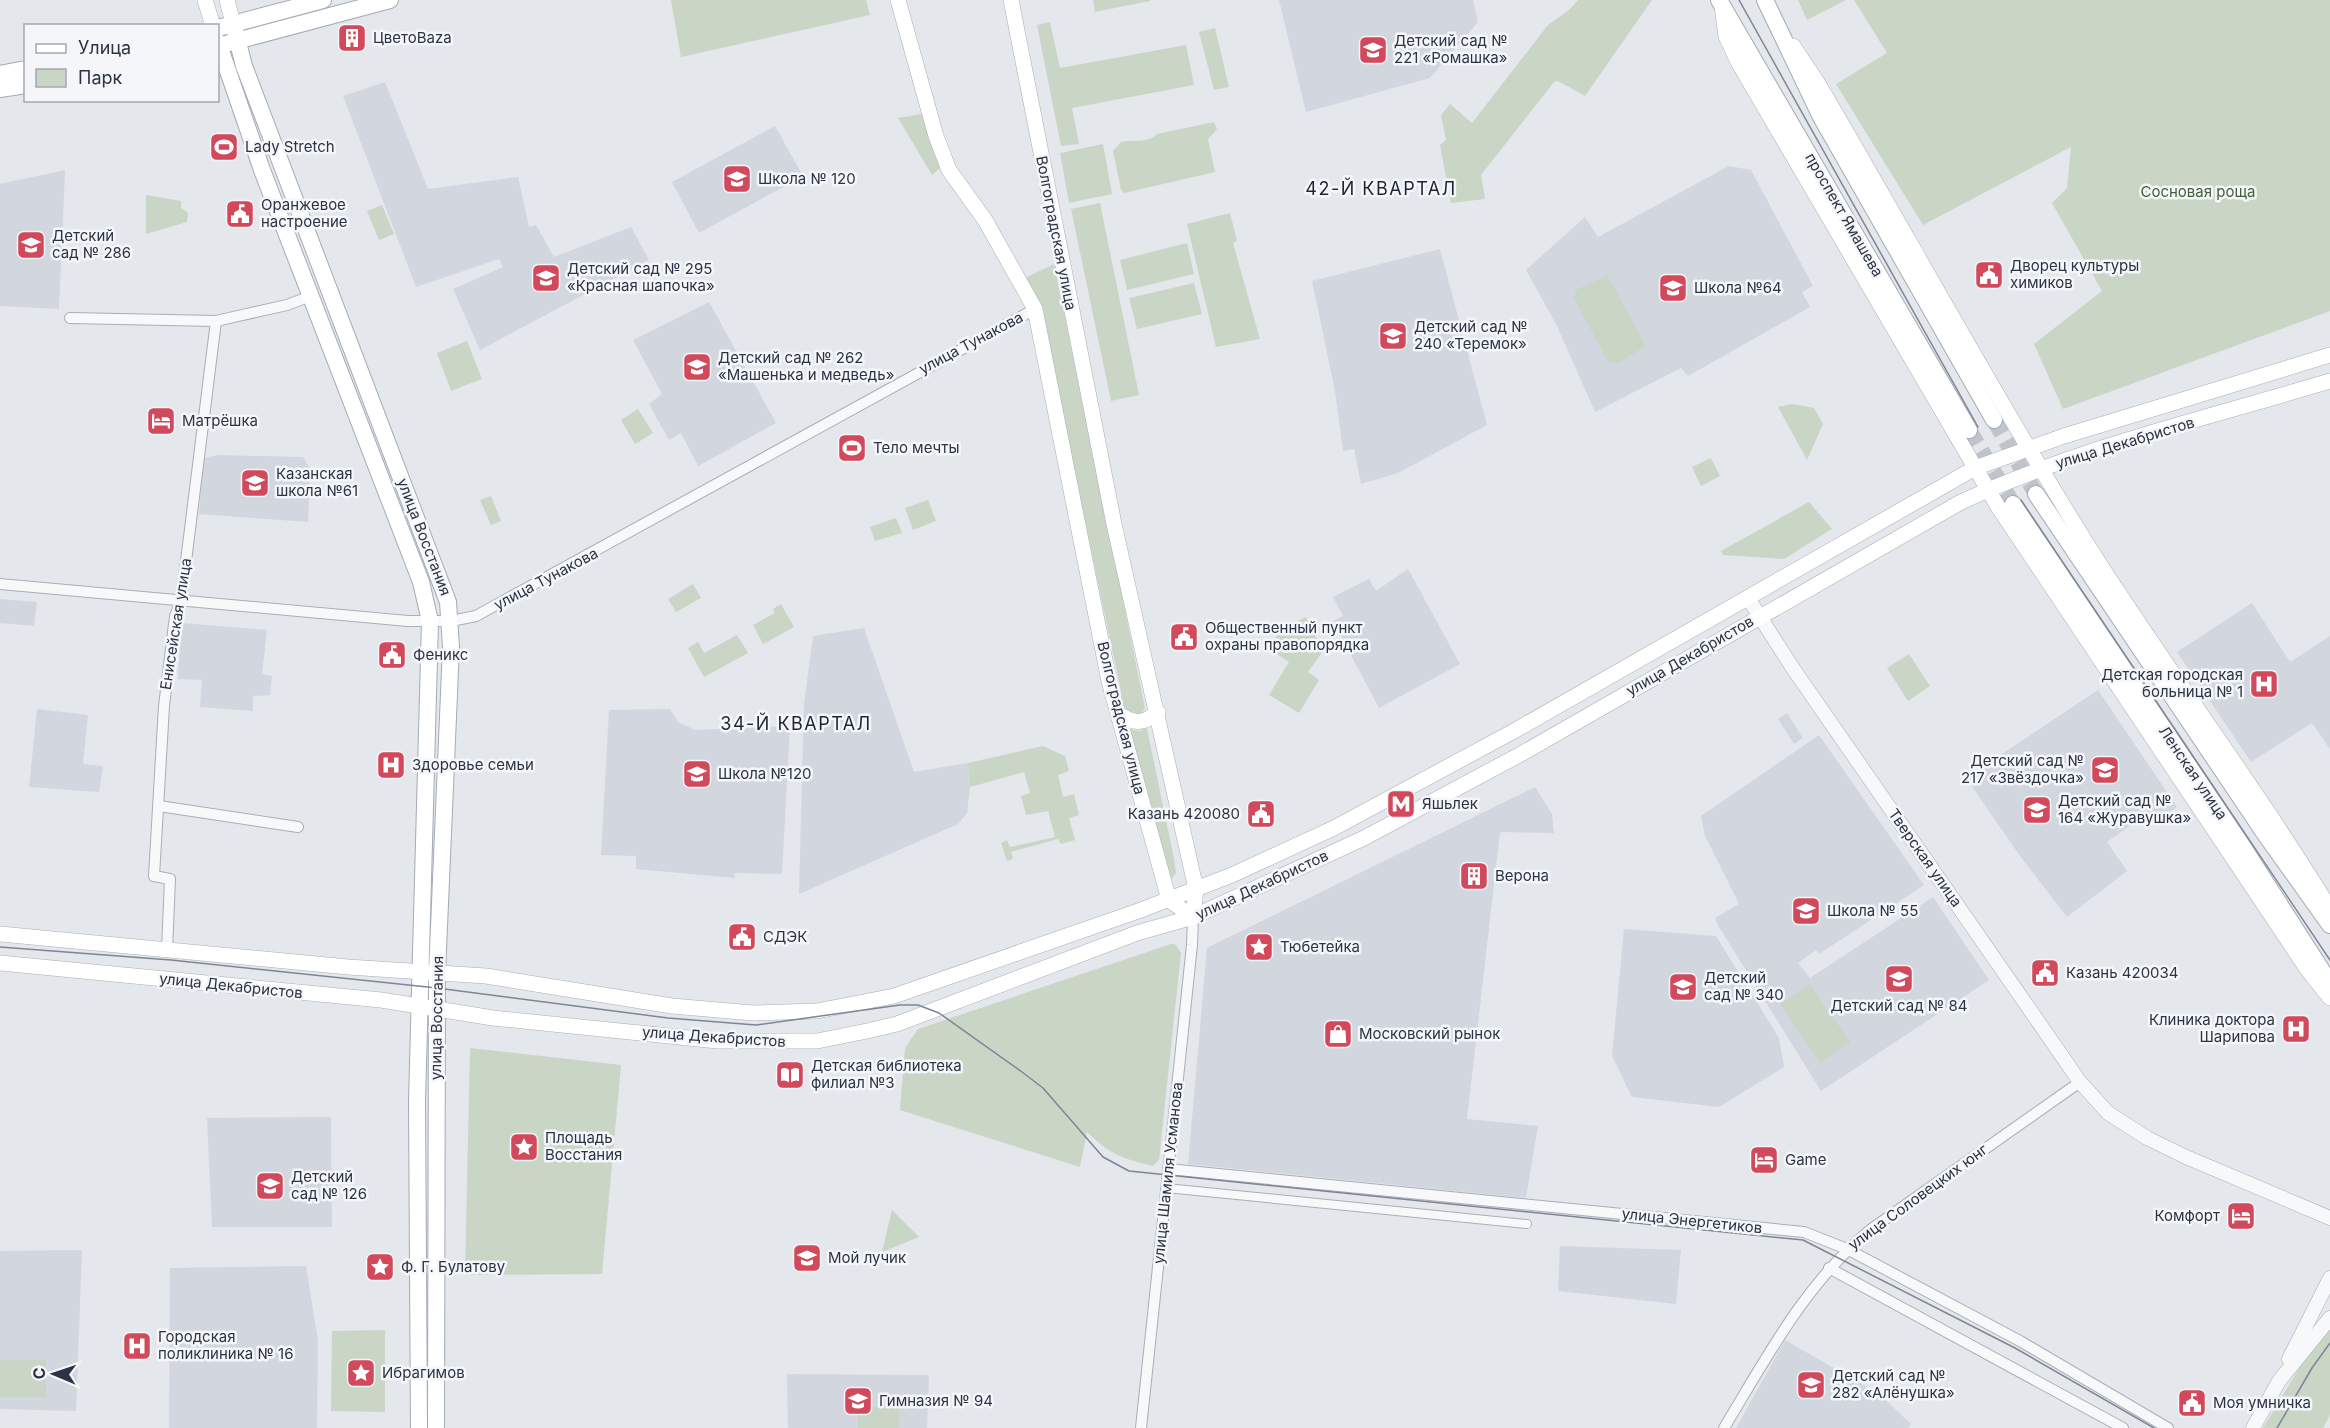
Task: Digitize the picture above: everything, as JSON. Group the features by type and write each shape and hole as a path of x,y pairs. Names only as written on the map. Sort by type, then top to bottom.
{"main road":[{"path":"206,0 212,24"},
{"name":"улица Восстания","path":"227,0 225,26 237,40 244,66 448,602 451,621 428,972"},
{"path":"225,26 323,0"},
{"path":"219,44 390,0"},
{"name":"Волгоградская улица","path":"897,0 936,136 949,170 985,220 1035,309 1107,673 1169,900"},
{"name":"Волгоградская улица","path":"1011,0 1095,433 1196,889 1193,917"},
{"name":"проспект Ямашева","path":"1765,0 1821,117 1994,420"},
{"path":"1720,3 1726,36 1738,62 1975,468 2115,683 2307,969 2330,998"},
{"name":"проспект Ямашева","path":"1720,3 1970,430"},
{"path":"1776,20 1819,85 2042,469 2153,645 2245,777 2330,909"},
{"name":"улица Восстания","path":"219,47 311,296 421,582 430,621 428,1008 436,1428"},
{"path":"0,74 24,69"},
{"path":"0,89 24,84"},
{"name":"улица Декабристов","path":"0,934 535,983 672,1006 753,1013 799,1013 904,992 1169,900 1334,828 1514,731 1975,468 2029,448 2330,355"},
{"name":"улица Декабристов","path":"0,963 381,1000 428,1008 718,1041 817,1041 897,1024 1137,933 1193,917 1364,838 1521,754 1961,502 1989,489 2042,469 2330,381"},
{"name":"Ленская улица","path":"2036,494 2265,834 2330,925"},
{"name":"Ленская улица","path":"2013,504 2241,844 2330,983"},
{"path":"1120,715 1132,722 1140,722 1149,720 1158,712"},
{"path":"1169,900 1193,917"},
{"name":"улица Восстания","path":"419,1428 417,1101 428,1008"}],"street":[{"path":"70,318 216,321 287,305 311,296"},
{"name":"улица Тунакова","path":"0,584 430,621 451,621 478,615 1035,309"},
{"name":"Енисейская улица","path":"167,950 170,879 154,876 169,656 175,616 181,601 216,321"},
{"name":"Тверская улица","path":"1748,598 1792,667 2080,1082 2108,1113 2186,1157 2330,1218"},
{"path":"159,806 298,827"},
{"name":"улица Шамиля Усманова","path":"1141,1428 1192,945 1193,917"},
{"name":"улица Соловецких юнг","path":"1724,1428 1781,1332 1829,1268 1847,1249 1869,1230 2080,1082"},
{"name":"улица Энергетиков","path":"1168,1169 1804,1232 1847,1249 2020,1341 2168,1428"},
{"path":"1166,1188 1527,1224"},
{"path":"1829,1268 2123,1428"},
{"path":"2253,1428 2330,1278"},
{"path":"2279,1381 2330,1318"}],"shaded area":[{"name":"Детский сад № 221 «Ромашка»","path":"1279,0 1473,0 1478,22 1430,78 1306,112"},
{"path":"385,82 428,189 518,177 529,227 536,225 554,257 631,227 649,260 480,350 453,289 503,267 499,259 416,287 343,96"},
{"name":"Школа № 120","path":"775,126 803,176 699,233 672,182"},
{"name":"Школа №64","path":"1729,166 1751,170 1813,286 1802,292 1810,307 1688,376 1681,368 1595,412 1557,326 1526,270 1585,217 1598,237"},
{"name":"Детский сад № 286","path":"65,170 59,309 0,306 0,184"},
{"name":"Детский сад № 240 «Теремок»","path":"1440,249 1487,425 1398,473 1361,484 1354,449 1343,451 1335,391 1312,281"},
{"name":"Детский сад № 262 «Машенька и медведь»","path":"709,302 776,423 698,466 681,433 669,440 649,404 662,394 633,340"},
{"name":"Казанская школа №61","path":"219,455 303,457 310,469 308,522 199,514 203,458"},
{"path":"1408,569 1460,664 1379,708 1333,621 1343,616 1333,597 1369,579 1376,591"},
{"path":"0,599 37,602 34,626 0,623"},
{"name":"Детская городская больница № 1","path":"2252,603 2290,662 2330,636 2330,749 2312,723 2251,762 2177,652"},
{"path":"181,623 267,630 262,674 272,676 270,695 253,696 253,711 200,707 202,680 178,679"},
{"path":"864,628 914,772 968,763 970,787 967,813 958,824 799,894 804,704 813,636"},
{"path":"2098,690 2177,807 2148,827 2143,820 2135,822 2107,842 2127,871 2067,917 2020,856 1966,778"},
{"path":"37,709 88,715 83,764 103,766 99,792 29,787"},
{"name":"Школа №120","path":"670,709 678,722 695,730 790,726 782,874 734,873 735,878 636,869 636,856 601,855 609,710"},
{"path":"1787,713 1803,738 1794,744 1778,719"},
{"name":"Школа № 55","path":"1819,735 1924,885 1819,954 1816,950 1798,963 1810,978 1933,897 1989,980 1821,1091 1715,918 1739,904 1705,836 1701,816"},
{"name":"Московский рынок","path":"1535,787 1552,814 1554,833 1500,832 1467,1119 1538,1126 1526,1198 1188,1164 1207,948"},
{"name":"Детский сад № 340","path":"1624,929 1716,936 1779,1038 1784,1067 1719,1107 1632,1097 1612,1056"},
{"name":"Детский сад № 126","path":"331,1117 332,1227 212,1227 207,1118"},
{"path":"1560,1246 1681,1250 1676,1304 1558,1291"},
{"path":"82,1250 76,1411 0,1409 0,1251"},
{"path":"306,1266 318,1341 317,1428 169,1428 170,1268"},
{"name":"Детский сад № 282 «Алёнушка»","path":"1785,1340 1879,1394 1911,1424 1908,1428 1736,1428"},
{"name":"Гимназия № 94","path":"787,1374 929,1375 927,1428 788,1428"}],"green space":[{"path":"671,0 866,0 870,15 681,57"},
{"path":"1093,0 1150,0 1150,1 1095,12"},
{"path":"1578,0 1652,0 1585,96 1558,81 1554,82 1481,175 1485,199 1451,203 1440,145 1446,140 1441,115 1450,104 1472,123 1548,25 1569,10"},
{"path":"1798,0 1846,0 1807,20"},
{"name":"Сосновая роща","path":"1854,0 2330,0 2330,311 2063,409 2034,344 2102,291 2052,203 2067,188 2071,147 1923,225 1836,84 1887,53"},
{"path":"1050,22 1060,68 1186,45 1194,85 1072,108 1079,144 1061,146 1037,25"},
{"path":"1215,28 1229,87 1214,90 1199,32"},
{"path":"922,114 940,168 932,175 898,118"},
{"path":"1214,122 1217,129 1208,139 1215,172 1124,193 1121,190 1113,151 1121,142 1144,140 1157,134"},
{"path":"1103,144 1112,194 1069,203 1060,153"},
{"path":"146,195 181,201 181,208 188,213 187,222 146,234"},
{"path":"1100,203 1139,395 1111,401 1071,209"},
{"path":"382,205 394,234 379,240 367,211"},
{"path":"1230,213 1237,241 1233,243 1260,339 1216,347 1187,224"},
{"path":"1187,243 1194,274 1127,290 1120,260"},
{"path":"1054,264 1145,708 1140,717 1125,711 1039,302 1025,278"},
{"path":"1607,275 1646,346 1617,364 1608,362 1574,298 1576,290"},
{"path":"1194,283 1202,314 1137,329 1129,298"},
{"path":"467,341 482,379 451,391 437,353"},
{"path":"1792,404 1814,408 1823,424 1807,460 1778,407"},
{"path":"638,409 653,433 635,444 621,420"},
{"path":"1711,458 1720,476 1701,486 1692,467"},
{"path":"491,496 501,521 491,525 480,500"},
{"path":"928,500 936,521 913,530 905,508"},
{"path":"1809,502 1832,529 1784,559 1723,555 1721,551"},
{"path":"896,518 902,533 875,541 870,527"},
{"path":"693,584 701,598 676,612 668,599"},
{"path":"781,604 794,627 763,644 753,625 775,613 773,609"},
{"path":"1306,617 1323,651 1308,672 1319,680 1299,713 1269,695 1289,662 1274,652 1277,631"},
{"path":"737,635 748,653 704,677 688,648 698,642 704,653"},
{"path":"1909,654 1930,686 1908,701 1887,668"},
{"path":"1146,724 1174,859 1176,873 1172,878 1166,876 1148,793 1128,729 1141,731"},
{"path":"1043,746 1065,756 1069,771 1058,775 1063,797 1074,794 1079,815 1069,818 1075,840 1061,844 1058,839 1011,852 1013,859 1007,861 1001,843 1007,840 1010,847 1055,837 1048,811 1026,815 1021,796 1030,793 1024,772 970,787 968,763"},
{"path":"1175,944 1181,953 1159,1160 1153,1166 1117,1155 1087,1132 1080,1167 900,1110 905,1048 918,1029"},
{"path":"1810,984 1850,1042 1820,1063 1780,1004"},
{"path":"470,1048 621,1065 602,1274 465,1275"},
{"path":"892,1210 919,1237 882,1252"},
{"path":"2330,1328 2330,1415 2323,1428 2263,1428 2301,1365"},
{"path":"385,1330 385,1412 331,1411 332,1331"},
{"path":"0,1360 46,1360 46,1397 0,1397"},
{"path":"858,1407 899,1407 899,1428 858,1428"}],"tunnel":[{"path":"1994,420 2036,494"},
{"path":"1969,430 2013,504"}],"tram line":[{"path":"1739,0 1978,427"},
{"path":"2021,500 2330,960"},
{"path":"0,947 171,960 437,988 668,1018 756,1025 900,1005 918,1005 939,1013 1043,1088 1103,1157 1129,1171 1803,1240 2015,1348 2154,1428"},
{"path":"2277,1428 2312,1368 2330,1343"}],"place":[{"name":"ЦветоBaza","path":"352,38"},
{"name":"Детский сад № 221 «Ромашка»","path":"1373,50"},
{"name":"Lady Stretch","path":"224,147"},
{"name":"Школа № 120","path":"737,179"},
{"name":"Оранжевое настроение","path":"240,214"},
{"name":"Детский сад № 286","path":"31,245"},
{"name":"Дворец культуры химиков","path":"1989,275"},
{"name":"Детский сад № 295 «Красная шапочка»","path":"546,278"},
{"name":"Школа №64","path":"1673,288"},
{"name":"Детский сад № 240 «Теремок»","path":"1393,336"},
{"name":"Детский сад № 262 «Машенька и медведь»","path":"697,367"},
{"name":"Матрёшка","path":"161,421"},
{"name":"Тело мечты","path":"852,448"},
{"name":"Казанская школа №61","path":"255,483"},
{"name":"Общественный пункт охраны правопорядка","path":"1184,637"},
{"name":"Феникс","path":"392,655"},
{"name":"Детская городская больница № 1","path":"2264,684"},
{"name":"Здоровье семьи","path":"391,765"},
{"name":"Детский сад № 217 «Звёздочка»","path":"2105,770"},
{"name":"Школа №120","path":"697,774"},
{"name":"Яшьлек","path":"1401,804"},
{"name":"Детский сад № 164 «Журавушка»","path":"2037,810"},
{"name":"Казань 420080","path":"1261,814"},
{"name":"Верона","path":"1474,876"},
{"name":"Школа № 55","path":"1806,911"},
{"name":"СДЭК","path":"742,937"},
{"name":"Тюбетейка","path":"1259,947"},
{"name":"Казань 420034","path":"2045,973"},
{"name":"Детский сад № 84","path":"1899,979"},
{"name":"Детский сад № 340","path":"1683,987"},
{"name":"Клиника доктора Шарипова","path":"2296,1029"},
{"name":"Московский рынок","path":"1338,1034"},
{"name":"Детская библиотека филиал №3","path":"790,1075"},
{"name":"Площадь Восстания","path":"524,1147"},
{"name":"Game","path":"1764,1160"},
{"name":"Детский сад № 126","path":"270,1186"},
{"name":"Комфорт","path":"2241,1216"},
{"name":"Мой лучик","path":"807,1258"},
{"name":"Ф. Г. Булатову","path":"380,1267"},
{"name":"Городская поликлиника № 16","path":"137,1346"},
{"name":"Ибрагимов","path":"361,1373"},
{"name":"Детский сад № 282 «Алёнушка»","path":"1811,1385"},
{"name":"Гимназия № 94","path":"858,1401"},
{"name":"Моя умничка","path":"2192,1403"}],"district":[{"name":"42-Й КВАРТАЛ","path":"1381,189"},
{"name":"34-Й КВАРТАЛ","path":"796,724"}]}
